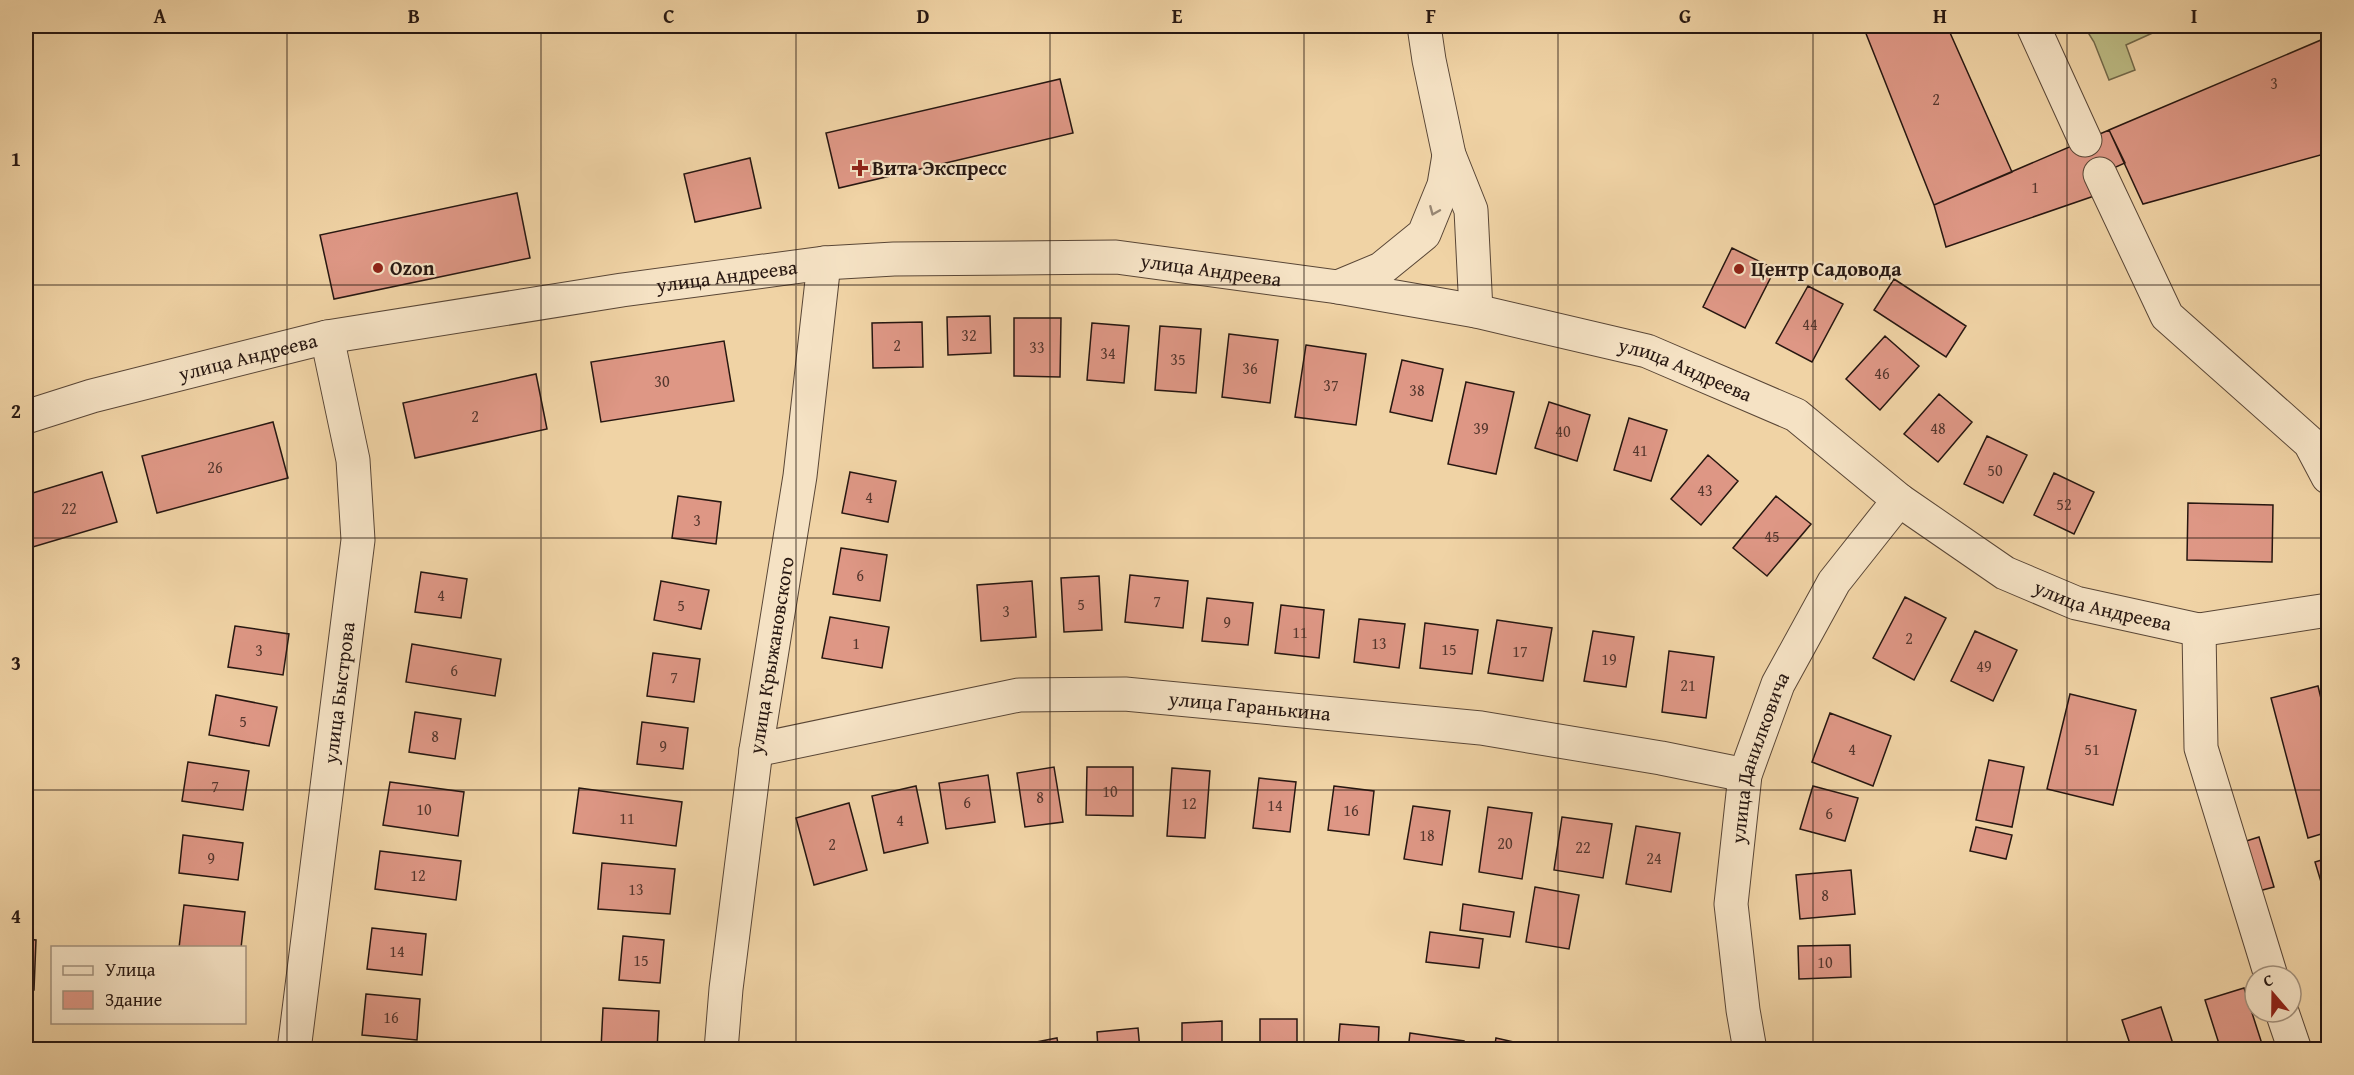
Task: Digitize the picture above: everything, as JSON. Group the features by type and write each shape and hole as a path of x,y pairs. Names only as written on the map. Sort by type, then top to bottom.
{"street":[{"path":"1424,26 1449,155 1471,210 1476,311"},
{"path":"2033,26 2085,140"},
{"path":"1338,287 1381,269 1424,234 1444,185 1449,155"},
{"path":"2100,174 2167,316 2310,443 2328,477"},
{"name":"улица Андреева","path":"26,417 92,396 327,337 622,290 824,263 894,259 1116,257 1338,287 1476,311 1647,351 1796,415 1899,500 2005,573 2076,603 2199,630 2328,610"},
{"name":"улица Крыжановского","path":"721,1050 726,989 756,750 800,476 824,263"},
{"name":"улица Быстрова","path":"294,1050 358,540 353,460 327,337"},
{"name":"улица Данилковича","path":"1750,1050 1731,904 1745,775 1778,684 1834,582 1899,500"},
{"path":"2199,630 2201,748 2267,964"},
{"name":"улица Гаранькина","path":"756,750 1019,695 1125,693 1481,728 1661,758 1745,775"},
{"path":"2286,1024 2295,1050"}],"shaded area":[{"path":"2084,26 2168,26 2126,45 2135,70 2109,80 2094,42"}],"building":[{"path":"1863,26 1947,26 2012,172 1934,205"},
{"path":"2328,37 2328,153 2143,204 2109,130"},
{"path":"1060,79 1073,133 839,188 826,133"},
{"path":"2109,130 2125,163 2089,179 2097,195 1946,247 1934,205"},
{"path":"750,158 761,208 695,222 684,174"},
{"path":"517,193 530,258 334,299 320,235"},
{"path":"1732,248 1775,269 1745,328 1703,307"},
{"path":"1894,279 1966,326 1946,357 1874,310"},
{"path":"1808,286 1843,304 1812,362 1776,343"},
{"path":"990,316 991,353 948,355 947,317"},
{"path":"1014,318 1061,318 1060,377 1014,376"},
{"path":"922,322 923,367 873,368 872,323"},
{"path":"1092,323 1129,326 1124,383 1087,380"},
{"path":"1160,326 1201,329 1196,393 1155,390"},
{"path":"1229,334 1278,340 1270,403 1222,397"},
{"path":"1885,336 1919,366 1880,410 1846,379"},
{"path":"724,341 734,401 601,422 591,362"},
{"path":"1306,345 1366,354 1356,425 1295,417"},
{"path":"1402,360 1443,369 1432,421 1390,412"},
{"path":"536,374 547,429 415,458 403,403"},
{"path":"1466,382 1514,392 1496,474 1448,464"},
{"path":"1939,394 1972,422 1938,462 1904,434"},
{"path":"1549,402 1590,415 1577,461 1535,448"},
{"path":"1629,418 1667,430 1651,481 1614,470"},
{"path":"273,422 288,478 157,513 142,456"},
{"path":"1987,436 2027,455 2003,503 1964,484"},
{"path":"1708,455 1738,481 1701,525 1671,499"},
{"path":"102,472 117,522 26,549 26,495"},
{"path":"850,472 896,481 888,522 842,513"},
{"path":"2054,473 2094,492 2074,534 2034,515"},
{"path":"678,496 721,502 716,544 672,538"},
{"path":"1776,496 1811,524 1767,576 1733,548"},
{"path":"2188,503 2273,505 2272,562 2187,560"},
{"path":"841,548 887,555 880,601 833,594"},
{"path":"421,572 467,579 461,618 415,612"},
{"path":"1130,575 1188,581 1183,628 1125,622"},
{"path":"1099,576 1102,630 1064,632 1061,578"},
{"path":"661,581 709,590 701,629 654,620"},
{"path":"1032,581 1036,637 981,641 977,585"},
{"path":"1905,597 1946,618 1914,680 1873,658"},
{"path":"1207,598 1253,603 1248,645 1202,641"},
{"path":"1281,605 1324,610 1319,658 1275,653"},
{"path":"830,617 889,627 882,668 822,658"},
{"path":"1359,619 1405,624 1399,668 1354,662"},
{"path":"1497,620 1552,628 1543,681 1488,673"},
{"path":"1425,623 1478,630 1472,674 1420,668"},
{"path":"235,626 289,634 283,675 228,667"},
{"path":"1593,631 1634,637 1626,687 1584,681"},
{"path":"1975,631 2017,650 1993,701 1951,681"},
{"path":"412,644 501,659 495,696 406,682"},
{"path":"1669,651 1714,657 1706,718 1662,712"},
{"path":"653,653 700,659 694,702 647,696"},
{"path":"2318,686 2328,728 2328,832 2308,838 2271,698"},
{"path":"2070,694 2136,710 2113,805 2047,789"},
{"path":"216,695 277,707 269,746 209,735"},
{"path":"415,712 461,719 455,759 409,752"},
{"path":"1830,713 1891,736 1873,786 1812,762"},
{"path":"642,722 688,728 683,769 637,764"},
{"path":"1989,760 2024,767 2012,827 1976,820"},
{"path":"188,762 249,771 243,810 182,801"},
{"path":"1054,767 1063,822 1025,827 1017,773"},
{"path":"1087,767 1133,767 1133,816 1086,815"},
{"path":"1172,768 1210,771 1205,838 1167,836"},
{"path":"988,775 995,822 946,829 939,783"},
{"path":"1259,778 1296,782 1290,832 1253,828"},
{"path":"390,782 464,792 458,836 383,825"},
{"path":"916,786 928,843 884,853 872,796"},
{"path":"1334,786 1374,791 1369,835 1328,830"},
{"path":"1813,786 1858,798 1845,841 1800,829"},
{"path":"579,788 682,802 676,846 573,833"},
{"path":"849,803 867,870 814,885 796,818"},
{"path":"1413,806 1450,811 1442,865 1404,859"},
{"path":"1488,807 1532,813 1522,879 1479,872"},
{"path":"26,811 32,811 29,856 26,856"},
{"path":"1562,817 1612,824 1603,878 1554,870"},
{"path":"1636,826 1680,833 1671,892 1626,884"},
{"path":"1976,827 2012,835 2006,859 1970,851"},
{"path":"183,835 243,843 238,880 179,873"},
{"path":"2259,837 2274,887 2255,892 2240,843"},
{"path":"380,851 461,861 456,900 375,889"},
{"path":"2328,858 2328,905 2315,862"},
{"path":"602,863 675,869 670,914 598,909"},
{"path":"1851,870 1855,914 1800,919 1796,875"},
{"path":"26,873 29,874 28,921 26,921"},
{"path":"1535,887 1579,895 1569,949 1526,942"},
{"path":"1463,904 1514,912 1510,937 1460,930"},
{"path":"184,905 245,912 241,946 179,946"},
{"path":"372,928 426,934 422,975 367,969"},
{"path":"1430,932 1483,939 1479,968 1426,962"},
{"path":"623,936 664,940 660,983 619,980"},
{"path":"26,939 36,940 34,990 26,990"},
{"path":"1850,945 1851,977 1799,979 1798,946"},
{"path":"2243,988 2243,1024 2256,1024 2263,1047 2255,1050 2221,1050 2205,1000"},
{"path":"366,994 420,999 417,1040 362,1035"},
{"path":"2161,1007 2175,1050 2132,1050 2122,1020"},
{"path":"603,1008 659,1011 657,1050 601,1049"},
{"path":"1260,1019 1297,1019 1297,1050 1260,1050"},
{"path":"1222,1021 1222,1050 1182,1050 1182,1023"},
{"path":"1340,1024 1379,1027 1378,1050 1338,1050"},
{"path":"1138,1028 1140,1050 1098,1050 1097,1032"},
{"path":"1410,1033 1464,1041 1463,1050 1408,1050"},
{"path":"1057,1038 1059,1050 1017,1050 1016,1046"},
{"path":"1496,1038 1536,1047 1536,1050 1494,1050"}],"place":[{"name":"Вита Экспресс","path":"860,168"},
{"name":"Ozon","path":"378,268"},
{"name":"Центр Садовода","path":"1739,269"}]}
